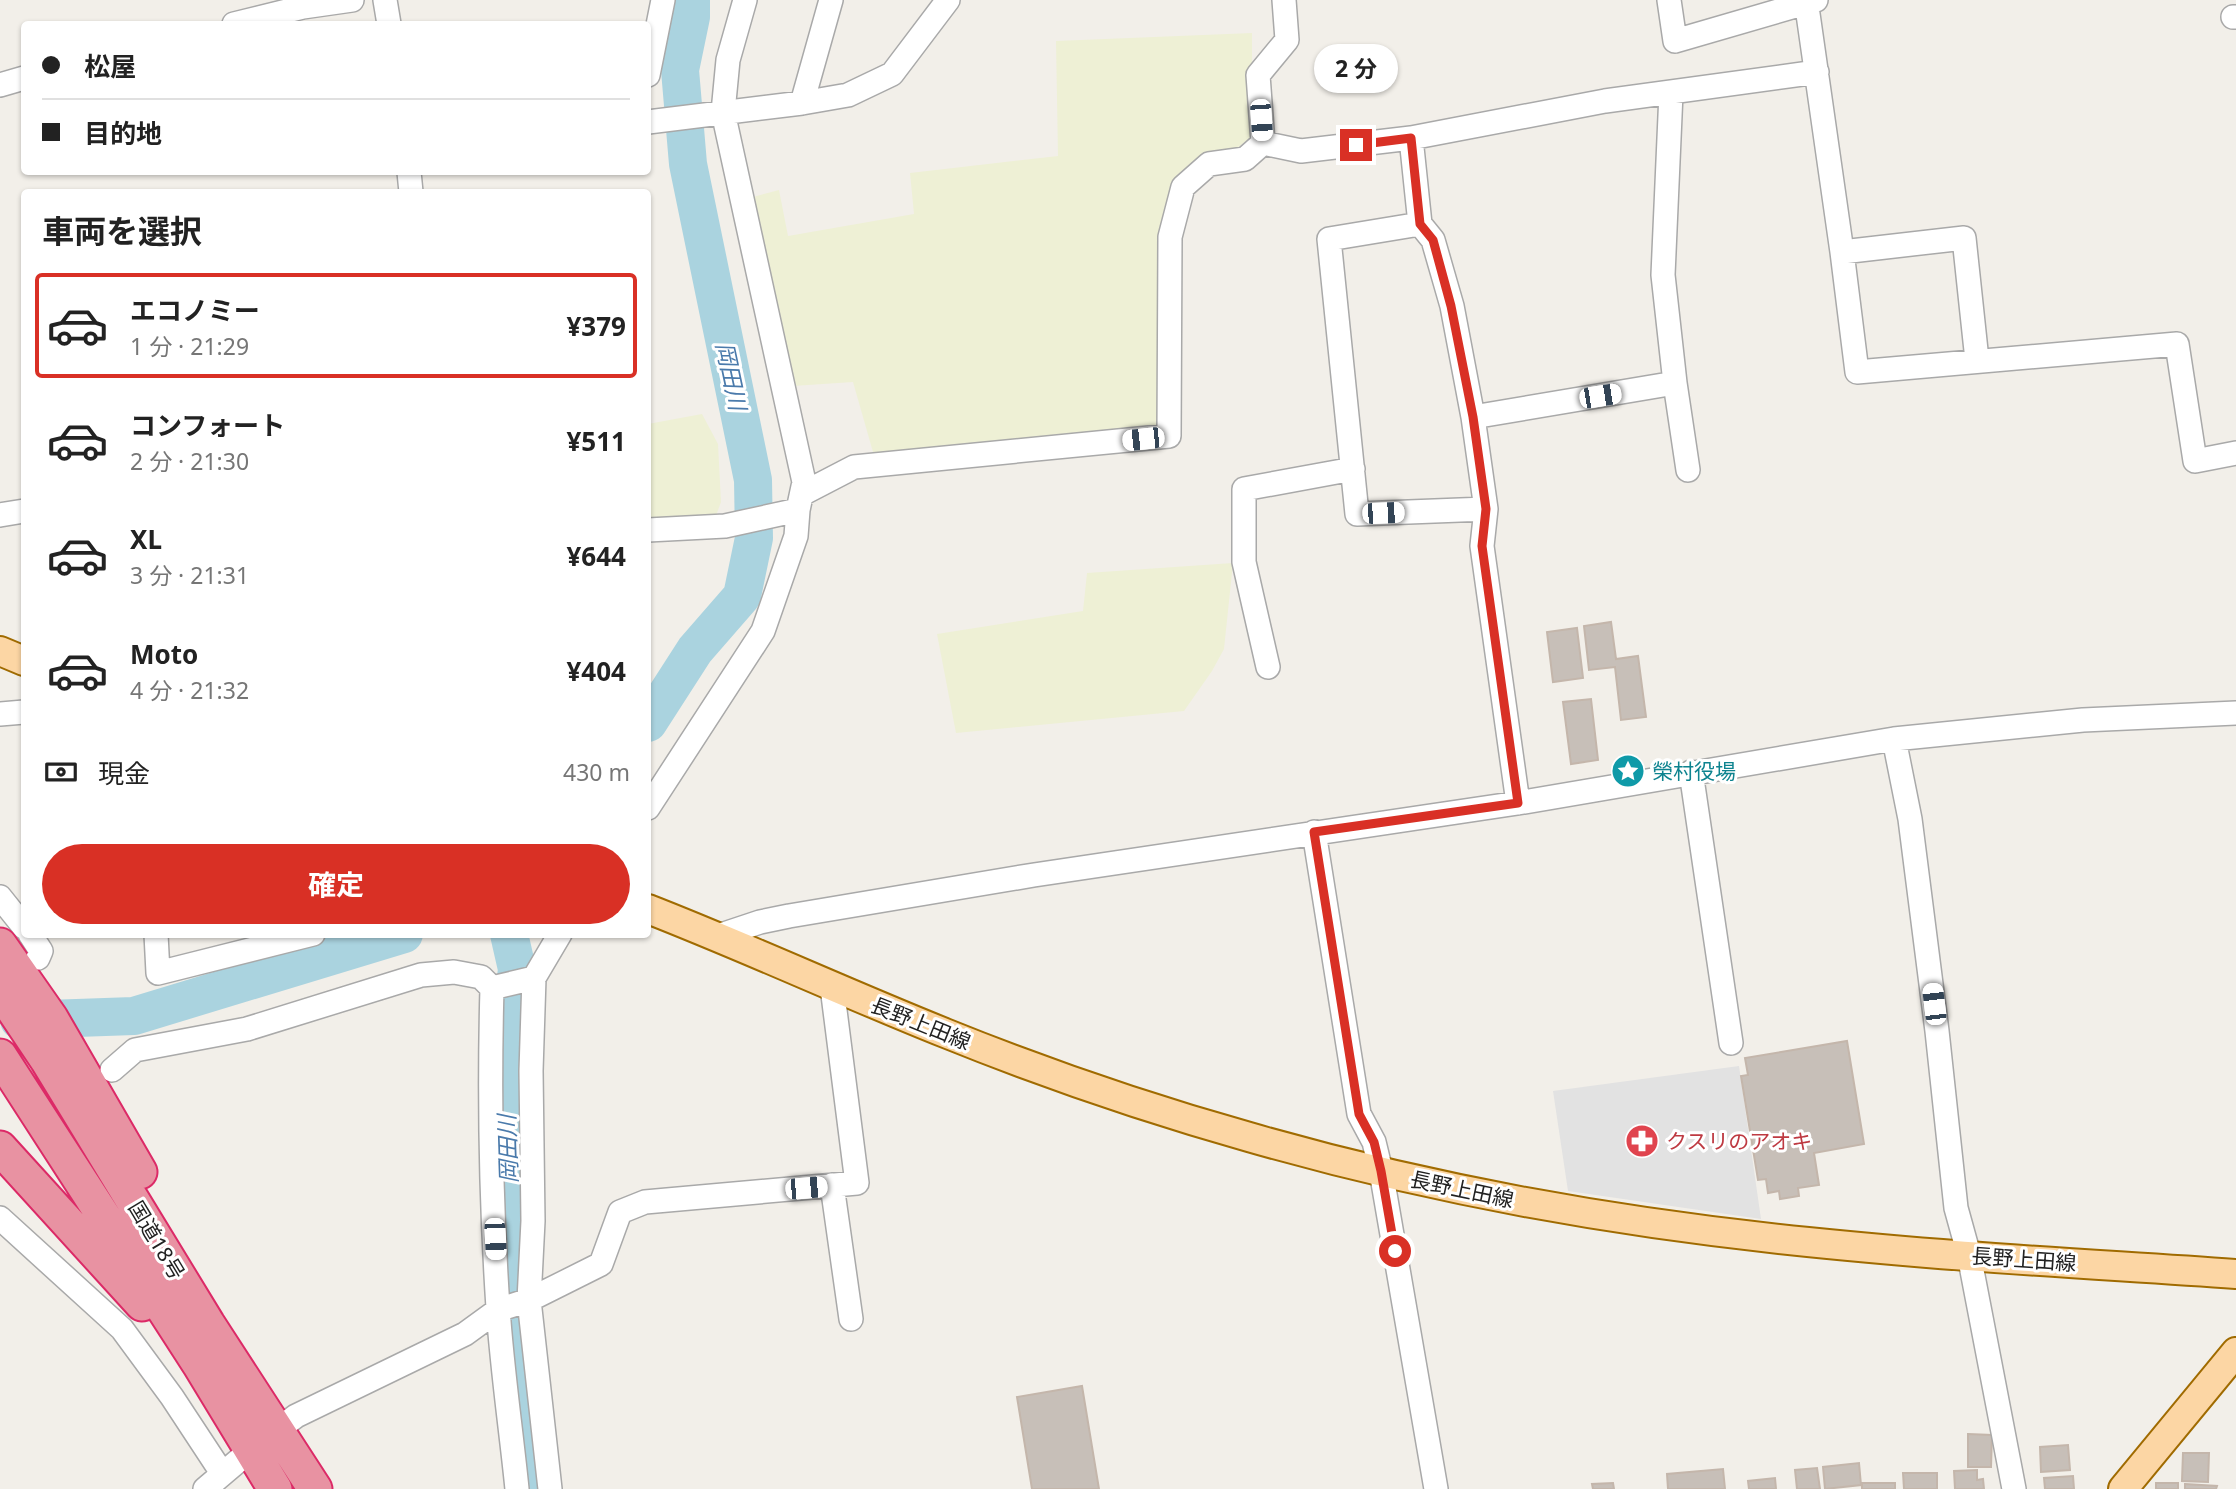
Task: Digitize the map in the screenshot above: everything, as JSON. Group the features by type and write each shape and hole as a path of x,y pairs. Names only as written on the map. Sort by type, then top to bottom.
{"highway":[{"name":"国道18号","path":"13,965 51,1018 62,1060 135,1161 208,1324 264,1439 275,1489"},
{"name":"国道18号","path":"0,1056 199,1364 264,1439 314,1489"},
{"path":"0,1147 113,1274 199,1364"}],"main road":[{"path":"0,651 21,660"},
{"name":"長野上田線","path":"651,910 718,936 832,987 1073,1082 1252,1138 1381,1171 1494,1196 1636,1221 1810,1243 2236,1274"},
{"path":"2123,1489 2236,1352"}],"street":[{"path":"246,21 303,7 352,0"},
{"path":"385,0 388,21"},
{"path":"651,60 663,0"},
{"path":"651,803 763,631 796,536 804,482 717,113 745,0"},
{"path":"802,103 831,0"},
{"path":"1263,143 1258,75 1287,40 1284,0"},
{"path":"1669,0 1675,41 1810,1 1816,72 1857,372 2177,344 2195,461 2236,453"},
{"path":"652,121 848,95 892,74 941,3"},
{"path":"1263,143 1301,151 1411,138 1605,101 1816,72"},
{"path":"0,85 21,79"},
{"path":"1671,93 1663,275 1688,470"},
{"path":"1411,138 1420,224 1433,240 1451,306 1473,417 1486,509 1482,546 1518,803"},
{"path":"651,530 725,526 800,502 854,467 1169,436 1170,237 1183,187 1209,164 1245,159 1263,143"},
{"path":"1420,224 1329,239 1357,514 1486,509"},
{"path":"1842,252 1964,238 1977,360"},
{"path":"1473,417 1675,383"},
{"path":"1268,667 1244,562 1244,489 1353,469"},
{"path":"0,515 21,512"},
{"path":"0,714 21,712"},
{"path":"718,936 789,916 1314,832 1518,803 1894,739 2083,720 2236,713"},
{"path":"1894,739 1910,819 1956,1208 1969,1255 2014,1489"},
{"path":"1691,772 1731,1043"},
{"path":"1314,832 1359,1114 1374,1142 1381,1171 1436,1489"},
{"path":"0,897 21,923"},
{"path":"13,965 41,951 33,938"},
{"path":"156,938 158,973 297,938"},
{"path":"517,1489 514,1305 533,1221 529,979 557,938"},
{"path":"112,1070 135,1050 247,1029 421,975 454,972 481,977 497,987 529,979"},
{"path":"497,987 489,1085 514,1305 550,1489"},
{"path":"205,1489 296,1416 465,1334 514,1305 601,1264 620,1212 645,1202 858,1183 832,987"},
{"path":"832,1185 850,1319"},
{"path":"0,1219 122,1329 172,1397 222,1473"}],"green space":[{"path":"1252,33 1252,136 1236,149 1205,157 1170,187 1164,429 875,459 853,382 793,386 753,197 779,190 788,236 914,214 910,173 1058,156 1056,41"},
{"path":"702,414 718,444 721,502 714,521 651,524 651,423"},
{"path":"1233,563 1224,649 1184,711 956,733 937,634 1083,611 1087,573"}],"shaded area":[{"path":"1739,1066 1761,1219 1568,1191 1553,1091"}],"building":[{"path":"1611,622 1616,659 1638,656 1646,717 1621,720 1615,667 1589,670 1584,626"},
{"path":"1577,628 1583,678 1553,682 1547,632"},
{"path":"1591,699 1598,760 1571,764 1563,702"},
{"path":"1847,1041 1864,1144 1814,1153 1819,1185 1798,1188 1799,1196 1780,1199 1779,1191 1768,1193 1766,1179 1758,1180 1741,1076 1748,1075 1745,1058"},
{"path":"1082,1386 1099,1489 1032,1489 1017,1397"},
{"path":"1968,1434 1992,1435 1991,1467 1968,1467"},
{"path":"2068,1445 2070,1470 2041,1472 2040,1447"},
{"path":"2183,1453 2209,1453 2208,1482 2182,1481"},
{"path":"1859,1463 1861,1485 1825,1489 1823,1467"},
{"path":"1817,1468 1820,1489 1797,1489 1795,1470"},
{"path":"1723,1469 1725,1489 1668,1489 1667,1474"},
{"path":"1977,1470 1977,1480 1983,1479 1984,1489 1955,1489 1954,1471"},
{"path":"1903,1473 1937,1473 1937,1489 1904,1489"},
{"path":"2073,1476 2074,1489 2045,1489 2044,1478"},
{"path":"1775,1478 1776,1489 1749,1489 1748,1481"},
{"path":"1613,1483 1614,1489 1593,1489 1592,1484"},
{"path":"1862,1483 1895,1483 1895,1489 1862,1489"},
{"path":"2156,1483 2178,1483 2178,1489 2156,1489"},
{"path":"2185,1484 2217,1486 2216,1489 2185,1489"}],"waterway":[{"name":"岡田川","path":"651,718 695,650 742,596 754,538 753,480 688,164 680,70 691,17 691,0"},
{"name":"岡田川","path":"19,1020 134,1016 391,938"},
{"name":"岡田川","path":"510,938 517,969 510,1029 506,1111 512,1284 532,1489"}],"place":[{"name":"榮村役場","path":"1628,771"},
{"name":"クスリのアオキ","path":"1642,1141"}],"route":[{"path":"1356,145 1411,138 1420,224 1433,240 1451,306 1473,417 1486,509 1482,546 1518,803 1314,832 1359,1114 1374,1142 1395,1251"}]}
